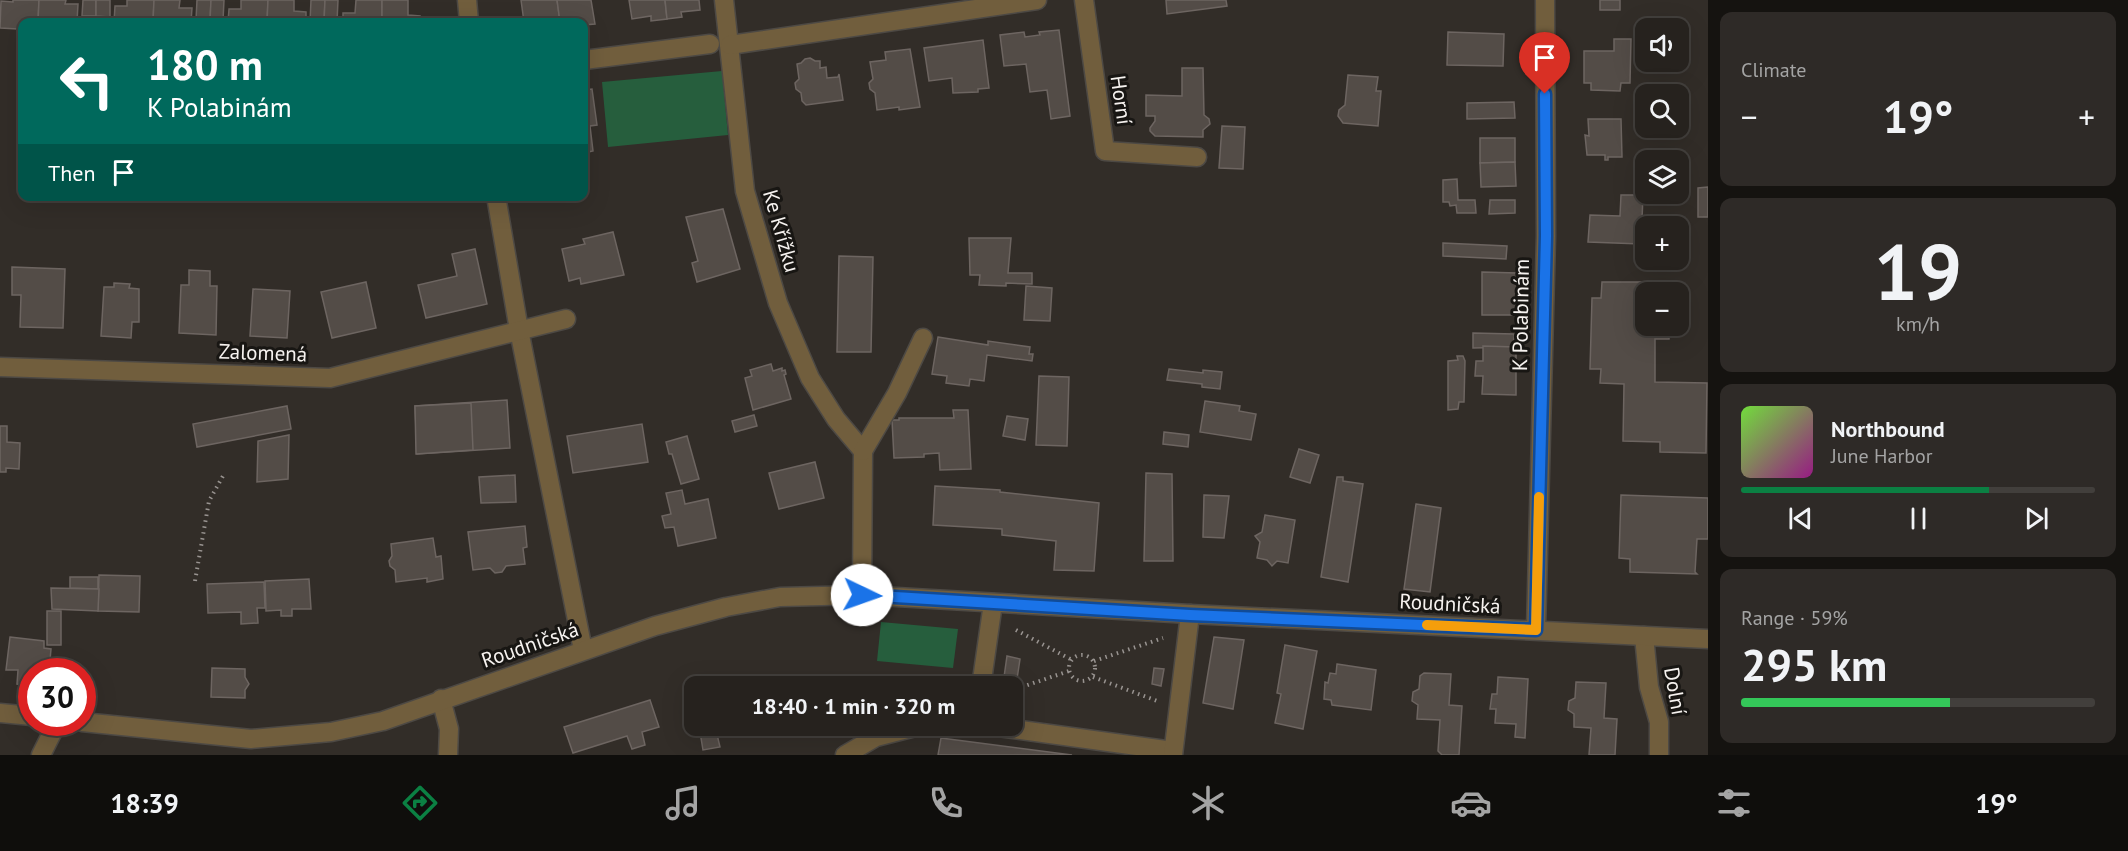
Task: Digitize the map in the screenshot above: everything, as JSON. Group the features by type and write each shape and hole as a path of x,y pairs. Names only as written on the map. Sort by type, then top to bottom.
{"street":[{"path":"466,0 468,18"},
{"name":"Ke Křížku","path":"724,0 745,191 778,303 810,378 836,419 863,451"},
{"path":"730,45 1037,0"},
{"name":"Horní","path":"1084,0 1106,151 1197,157"},
{"name":"K Polabinám","path":"1536,630 1546,236 1545,0"},
{"path":"588,59 710,44"},
{"path":"497,201 519,330 583,650"},
{"name":"Zalomená","path":"0,367 330,378 566,319"},
{"path":"862,595 863,451 897,393 923,338"},
{"name":"Roudničská","path":"96,723 250,739 331,732 372,723 655,626 726,607 780,597 862,595 1190,615 1708,639"},
{"path":"983,676 993,603"},
{"path":"1023,731 1173,753 1190,615"},
{"name":"Dolní","path":"1644,636 1649,687 1659,722 1659,755"},
{"path":"441,699 449,729 448,755"},
{"path":"0,713 18,715"},
{"path":"41,755 50,736"},
{"path":"845,755 875,746 897,736"}],"path":[{"path":"195,581 209,501 224,476"},
{"path":"1010,638 1024,625"},
{"path":"1016,630 1072,660"},
{"path":"1094,661 1164,637"},
{"path":"1083,655 1094,661 1096,669 1093,677 1081,682 1073,677 1069,671 1072,660 1083,655"},
{"path":"1023,684 1069,671"},
{"path":"1093,677 1163,703"}],"green space":[{"path":"722,71 728,135 608,147 602,82"},
{"path":"881,622 958,629 953,668 877,661"}],"building":[{"path":"13,0 39,0 38,18 18,18 18,29 0,28 1,1 13,2"},
{"path":"39,0 66,0 65,4 78,4 77,18 38,18"},
{"path":"83,0 96,0 96,16 82,16"},
{"path":"96,0 110,0 110,17 96,16"},
{"path":"127,0 154,0 153,18 114,18 115,6 127,6"},
{"path":"154,0 180,0 179,8 192,8 191,18 153,18"},
{"path":"197,0 211,0 210,18 196,18"},
{"path":"211,0 224,0 223,18 210,18"},
{"path":"241,0 268,0 267,18 228,18 229,9 241,9"},
{"path":"268,0 294,0 294,11 306,12 306,18 267,18"},
{"path":"311,0 325,0 324,18 310,18"},
{"path":"325,0 338,0 337,18 324,18"},
{"path":"356,0 382,0 382,18 343,18 343,13 355,13"},
{"path":"382,0 408,0 408,15 420,16 420,18 382,18"},
{"path":"521,0 557,0 559,18 523,18"},
{"path":"557,0 591,0 595,24 588,25 588,18 559,18"},
{"path":"629,0 665,0 667,19 651,21 651,16 632,19"},
{"path":"665,0 699,0 700,10 681,12 682,17 667,19"},
{"path":"1166,0 1226,0 1227,6 1167,14"},
{"path":"1600,0 1620,0 1620,10 1600,10"},
{"path":"1059,30 1070,116 1051,119 1047,90 1030,92 1026,64 1004,66 1000,35 1024,32 1025,37 1040,35 1039,32"},
{"path":"1448,32 1504,34 1503,66 1447,65"},
{"path":"1614,39 1631,39 1630,83 1621,83 1620,91 1591,90 1591,83 1584,83 1584,51 1614,51"},
{"path":"983,40 989,88 978,89 978,92 953,93 952,78 929,81 924,48"},
{"path":"910,49 920,107 877,110 875,93 870,89 869,83 873,79 870,62 886,60 885,52"},
{"path":"810,58 820,61 820,68 826,67 827,78 838,77 839,74 843,100 806,105 802,101 801,93 796,89 795,83 799,79 797,64"},
{"path":"1182,68 1203,68 1204,115 1209,119 1210,124 1203,130 1203,137 1155,136 1150,128 1155,121 1155,116 1146,116 1146,95 1182,96"},
{"path":"1348,75 1378,77 1376,91 1381,91 1378,126 1343,123 1338,116 1339,110 1345,105"},
{"path":"592,89 597,125 590,126 593,151 588,152 588,90"},
{"path":"1514,102 1515,118 1467,119 1467,103"},
{"path":"1588,119 1621,119 1622,157 1608,157 1608,160 1605,160 1605,155 1587,155 1585,135 1589,136"},
{"path":"1222,126 1245,127 1243,169 1219,168"},
{"path":"1480,138 1515,138 1515,162 1480,163"},
{"path":"1515,162 1516,186 1481,187 1480,163"},
{"path":"1457,179 1458,200 1475,200 1476,213 1457,213 1456,205 1450,206 1449,202 1443,202 1443,180"},
{"path":"1708,187 1708,217 1698,217 1698,188"},
{"path":"1621,195 1635,195 1635,204 1643,204 1642,216 1635,216 1635,244 1588,242 1590,215 1620,216"},
{"path":"1490,200 1515,200 1515,213 1489,214"},
{"path":"723,209 740,269 697,282 692,263 698,261 686,217"},
{"path":"613,232 624,275 581,284 580,278 569,281 562,249 585,244 583,239"},
{"path":"969,238 1011,238 1008,273 1032,273 1032,284 979,285 980,275 970,275"},
{"path":"1443,243 1507,246 1506,259 1443,256"},
{"path":"475,249 487,304 426,318 418,285 457,276 452,254"},
{"path":"839,256 873,257 871,352 837,352"},
{"path":"12,267 65,269 63,328 20,327 21,295 12,295"},
{"path":"189,270 210,271 210,286 217,286 216,335 179,333 181,285 189,285"},
{"path":"1482,272 1517,273 1517,315 1482,315"},
{"path":"366,282 376,328 332,338 321,292"},
{"path":"1602,282 1635,282 1635,336 1669,336 1669,339 1655,339 1655,382 1707,383 1706,453 1660,452 1660,442 1623,441 1624,384 1600,383 1601,369 1590,369 1592,298 1601,298"},
{"path":"114,283 130,284 129,288 139,289 139,322 132,322 131,338 101,336 104,287 114,287"},
{"path":"1026,286 1052,288 1050,321 1024,320"},
{"path":"253,289 290,291 287,338 250,336"},
{"path":"1473,333 1514,334 1514,347 1473,348"},
{"path":"938,337 988,345 988,341 1030,347 1029,354 1033,354 1032,361 987,355 984,381 970,379 969,386 946,383 947,376 932,374"},
{"path":"1483,346 1516,347 1516,395 1482,394 1483,376 1475,376 1476,361 1483,361"},
{"path":"1457,356 1463,356 1465,361 1464,402 1459,402 1458,409 1448,410 1448,361 1458,360"},
{"path":"771,364 773,371 782,368 782,371 785,370 784,375 791,399 753,410 745,378 752,376 750,370"},
{"path":"1169,369 1203,373 1203,370 1222,372 1220,389 1202,387 1202,384 1167,380"},
{"path":"1039,376 1069,377 1067,446 1036,445"},
{"path":"507,400 510,448 417,454 415,406"},
{"path":"1205,401 1240,406 1239,411 1256,414 1251,440 1200,432"},
{"path":"471,403 473,450 416,454 415,406"},
{"path":"287,406 291,429 197,447 193,424"},
{"path":"953,410 968,410 971,469 940,470 939,453 924,454 924,457 894,458 892,420 954,418"},
{"path":"754,415 757,426 735,432 732,421"},
{"path":"1007,416 1028,419 1025,440 1003,436"},
{"path":"642,424 648,462 573,473 567,436"},
{"path":"0,426 7,426 7,442 20,443 19,469 6,468 6,472 0,472"},
{"path":"1164,432 1189,435 1188,447 1163,444"},
{"path":"289,435 288,479 257,482 258,441"},
{"path":"687,436 699,479 681,484 666,442"},
{"path":"1299,449 1319,455 1310,483 1290,477"},
{"path":"815,462 824,498 779,509 769,473"},
{"path":"1146,473 1172,474 1173,561 1144,561"},
{"path":"515,475 516,502 481,503 479,477"},
{"path":"1337,477 1343,477 1343,481 1363,484 1348,582 1321,577"},
{"path":"935,486 1000,490 1000,492 1099,503 1094,571 1054,570 1056,541 1002,535 1002,529 933,525"},
{"path":"682,490 685,504 708,499 716,538 678,546 674,527 665,528 662,516 671,514 666,493"},
{"path":"1204,495 1229,496 1224,538 1203,537"},
{"path":"1621,495 1708,498 1708,539 1697,539 1695,572 1697,574 1630,572 1630,559 1619,558"},
{"path":"1416,504 1441,508 1430,592 1404,589"},
{"path":"1265,515 1295,520 1288,563 1277,561 1272,566 1267,560 1257,558 1260,542 1255,536 1262,532"},
{"path":"525,526 527,547 523,548 525,564 506,566 502,572 495,573 490,568 473,570 468,532"},
{"path":"433,538 436,557 441,556 443,579 427,582 427,578 396,582 395,570 390,566 389,561 392,556 391,544"},
{"path":"99,575 140,576 139,612 98,611"},
{"path":"70,577 98,577 98,589 70,588"},
{"path":"309,579 311,609 292,609 292,616 281,616 281,610 266,611 265,581"},
{"path":"264,582 265,608 257,608 258,623 241,624 241,612 208,613 207,584"},
{"path":"51,588 99,589 98,611 52,609"},
{"path":"47,611 61,611 61,645 47,645"},
{"path":"10,637 44,641 44,648 51,649 50,658 18,658 18,670 6,670"},
{"path":"1214,637 1244,640 1233,709 1203,703"},
{"path":"1285,645 1317,651 1303,729 1275,723 1281,694 1277,693"},
{"path":"1007,656 1020,659 1017,676 1004,676"},
{"path":"1337,664 1376,670 1371,710 1332,705 1331,700 1324,699 1325,682 1328,683 1330,673 1336,674"},
{"path":"212,668 245,669 245,677 249,684 245,690 245,698 211,697"},
{"path":"1154,668 1164,669 1161,686 1152,684"},
{"path":"1424,673 1451,674 1449,705 1462,706 1459,755 1442,755 1438,751 1440,720 1417,719 1418,705 1412,701 1413,692 1419,689 1420,676"},
{"path":"1498,677 1528,679 1525,738 1515,737 1516,724 1495,723 1496,709 1490,709 1492,694 1497,694"},
{"path":"1576,682 1606,683 1604,718 1617,719 1615,755 1589,755 1591,728 1574,727 1574,714 1568,710 1569,701 1575,698"},
{"path":"650,700 659,727 642,732 645,745 632,749 627,736 573,753 564,727"},
{"path":"701,736 717,736 720,747 703,750"},
{"path":"941,738 1072,755 938,755"}],"slow traffic":[{"path":"1427,625 1536,630 1539,497"}],"route":[{"path":"862,595 1190,615 1536,630 1546,236 1545,94"}]}
